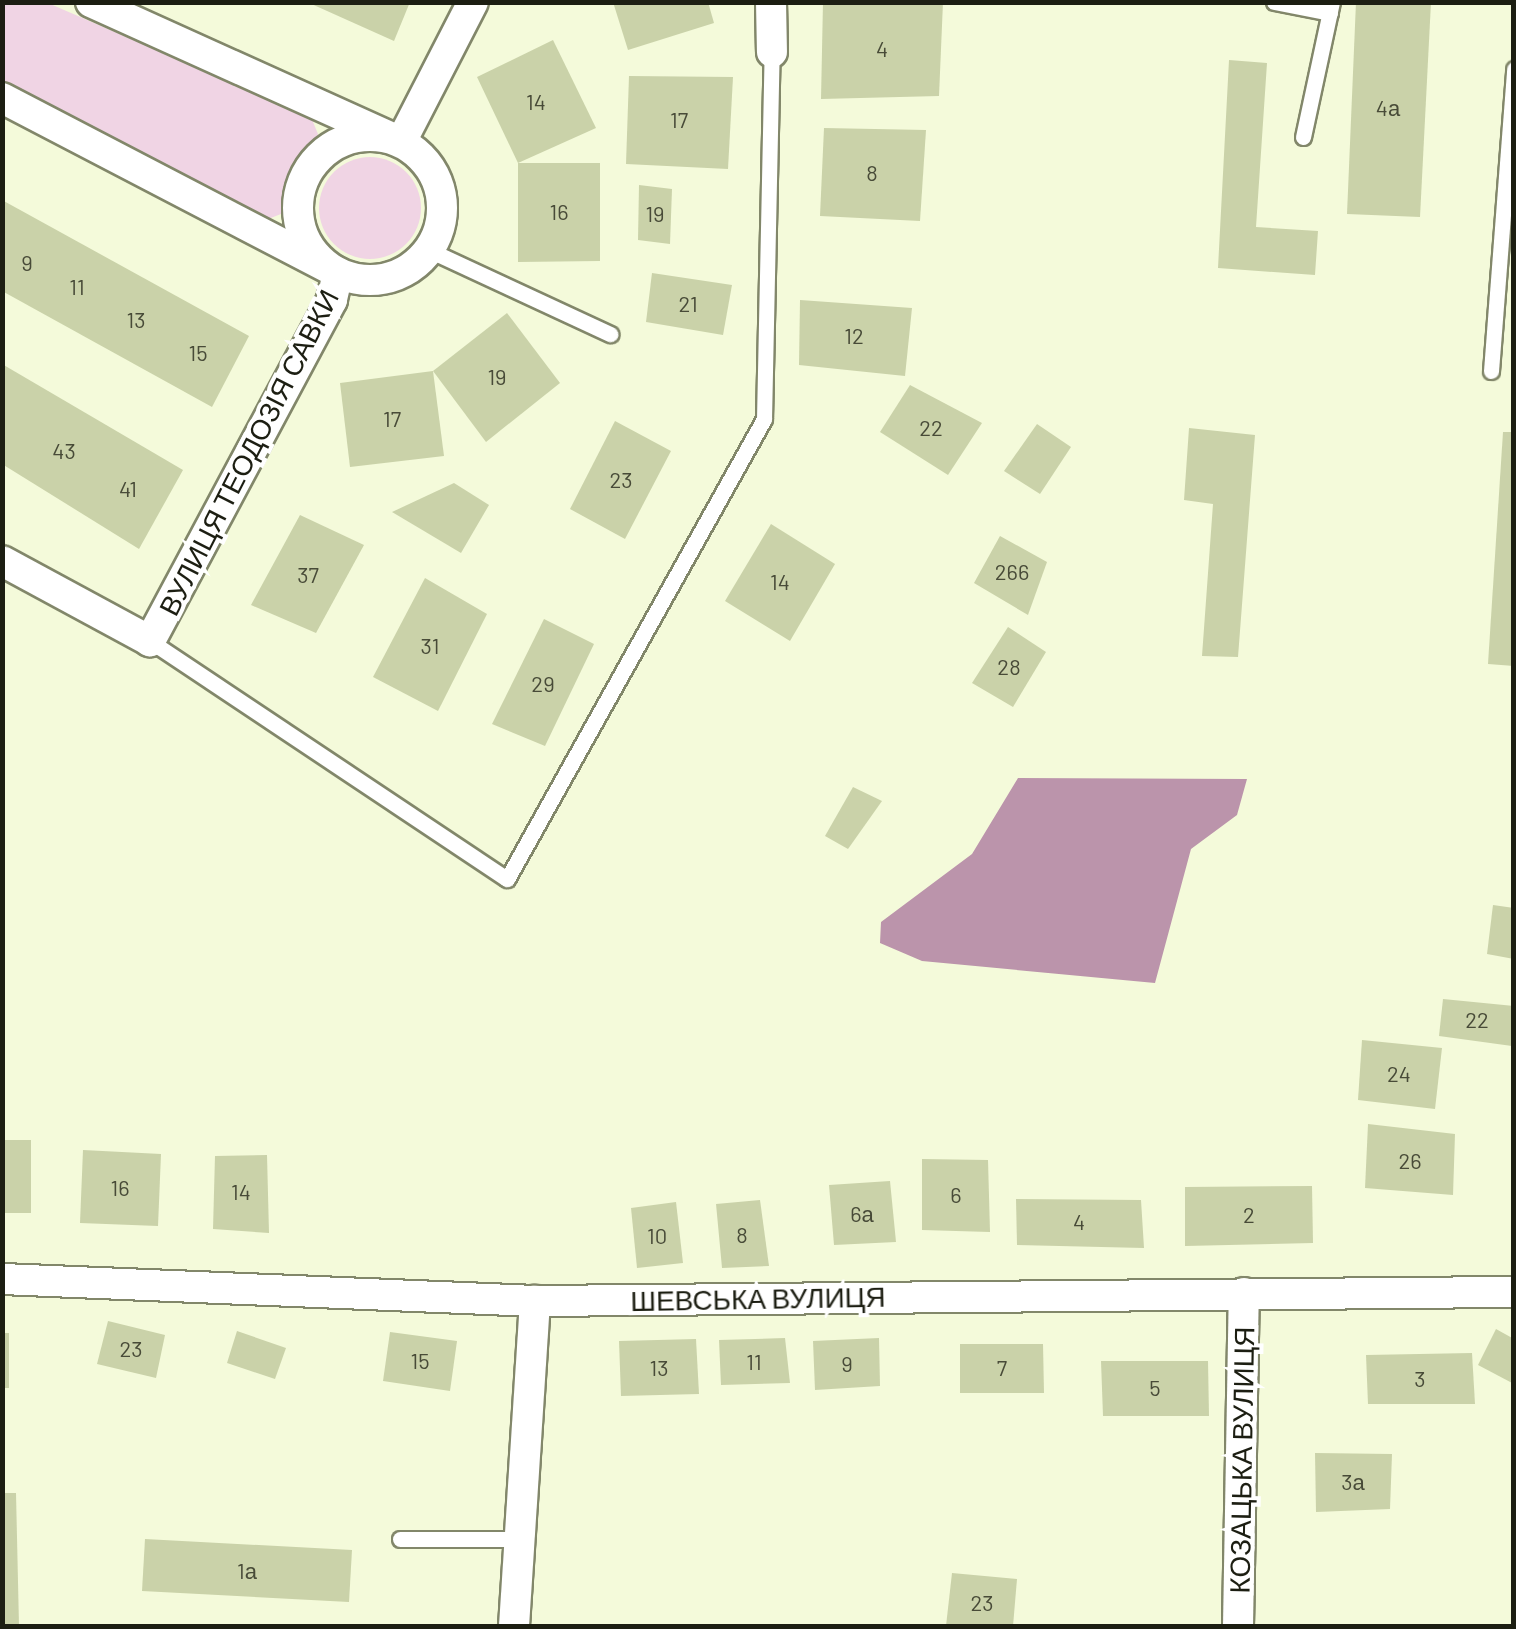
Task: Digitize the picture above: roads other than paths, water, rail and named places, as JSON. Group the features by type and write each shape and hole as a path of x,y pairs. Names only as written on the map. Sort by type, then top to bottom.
{"street":[{"path":"2,98 338,273 388,278 429,250 440,220 440,190 424,162 401,142 90,2"},
{"path":"401,142 473,2"},
{"path":"770,2 772,52"},
{"path":"338,273 316,256 302,232 298,204 304,176 321,154 345,140 373,136 401,142"},
{"name":"ВУЛИЦЯ ТЕОДОЗІЯ САВКИ","path":"2,561 150,642 332,300 338,273"},
{"name":"ШЕВСЬКА ВУЛИЦЯ","path":"2,1278 535,1301 1514,1292"},
{"name":"КОЗАЦЬКА ВУЛИЦЯ","path":"1238,1626 1244,1293"},
{"path":"514,1626 535,1301"}],"lane":[{"path":"1274,2 1331,8 1303,137"},
{"path":"150,642 508,879 764,419 772,52"},
{"path":"1492,371 1514,69"},
{"path":"429,250 610,334"},
{"path":"400,1539 519,1539"}]}
